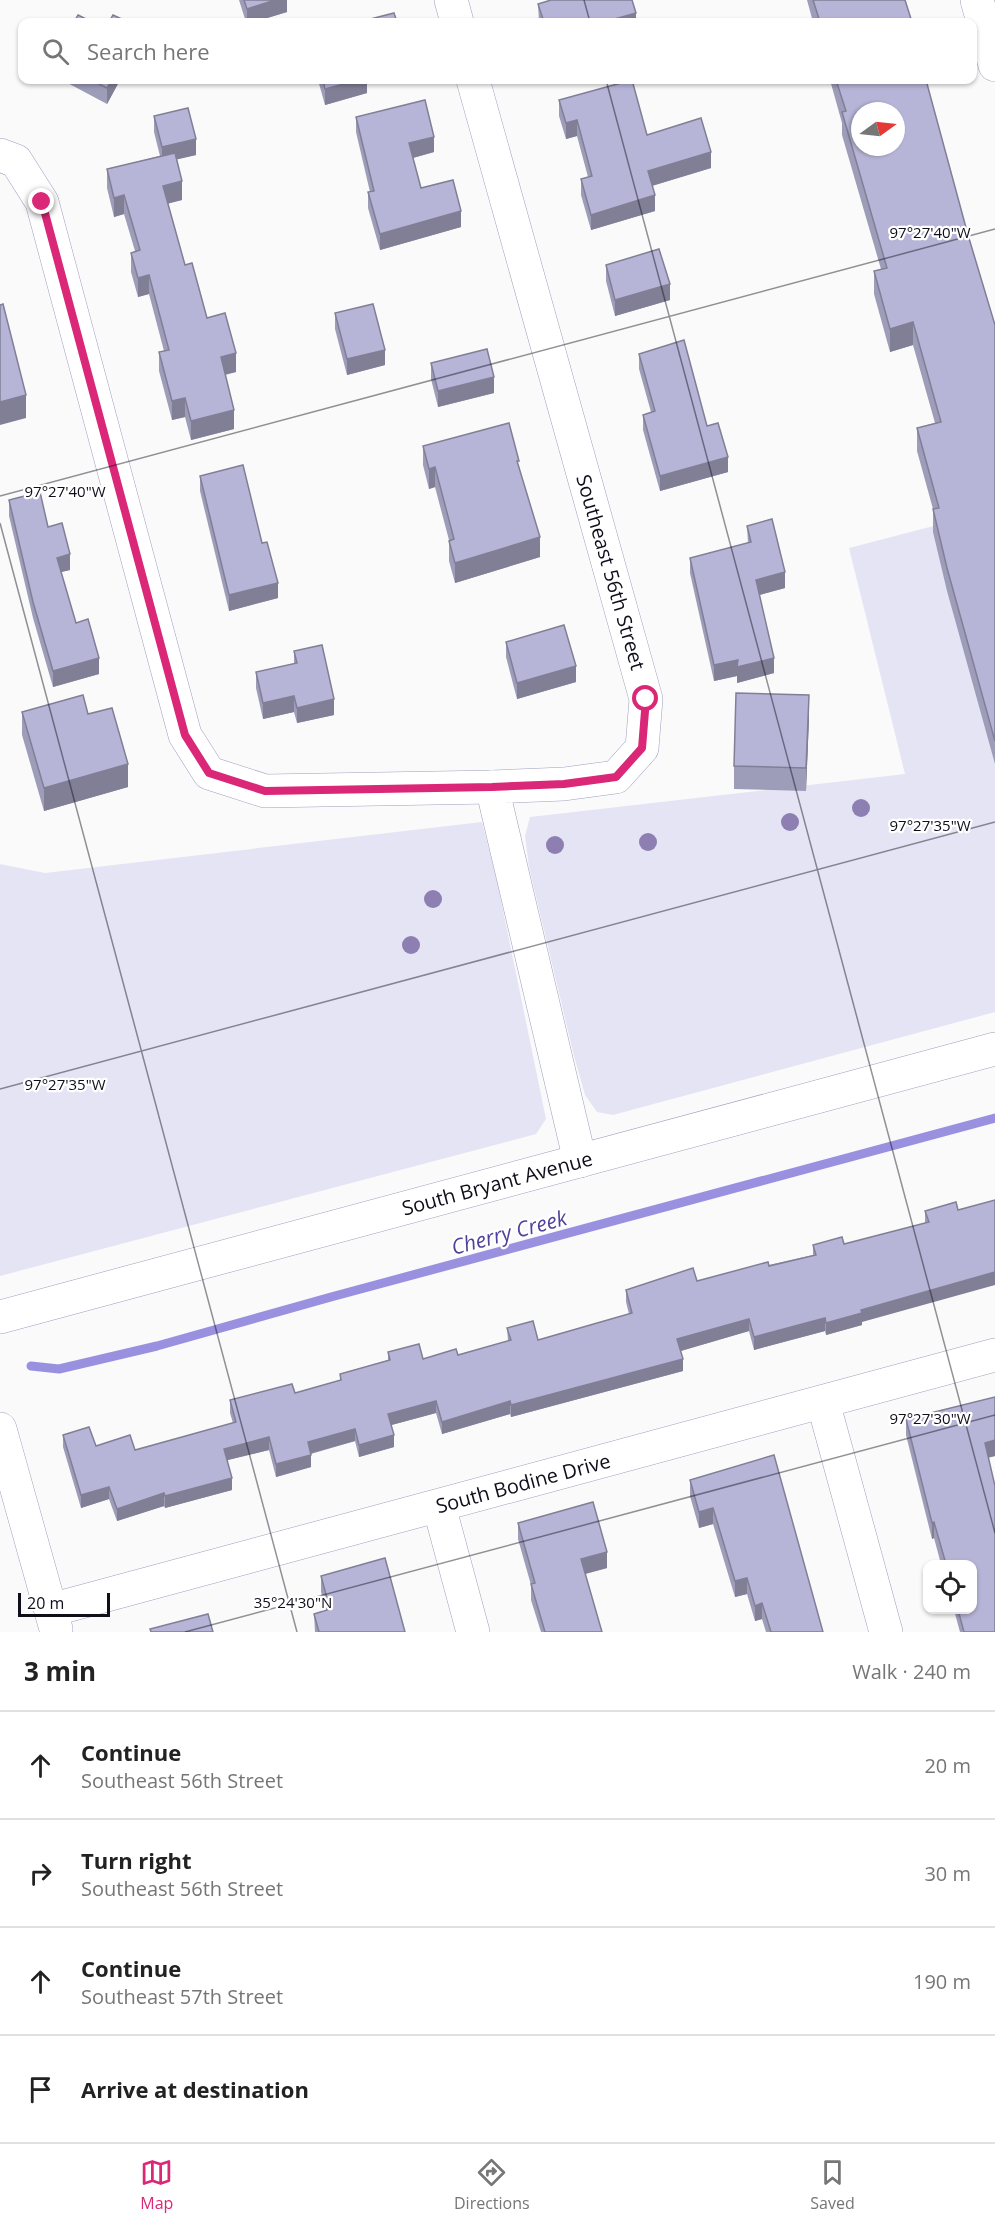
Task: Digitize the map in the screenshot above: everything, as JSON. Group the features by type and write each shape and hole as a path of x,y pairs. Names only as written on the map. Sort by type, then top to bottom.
{"street":[{"path":"451,0 457,18"},
{"path":"978,0 995,66"},
{"name":"Southeast 56th Street","path":"0,155 16,161 42,202 185,735 209,773 265,791 492,787 564,784 616,777 642,748 646,699 474,84"},
{"path":"492,787 580,1161"},
{"name":"South Bryant Avenue","path":"0,1317 995,1049"},
{"name":"South Bodine Drive","path":"54,1621 439,1506 995,1355"},
{"path":"823,1402 886,1632"},
{"path":"0,1429 54,1621"},
{"path":"439,1506 473,1632"}],"shaded area":[{"path":"995,510 995,1012 613,1115 597,1112 585,1095 574,1056 529,867 525,836 530,817 905,774 849,548"},
{"path":"482,822 497,881 546,1119 536,1134 0,1276 0,864 45,873"}],"building":[{"path":"244,0 275,0 247,9"},
{"path":"551,0 632,0 636,13 618,18 543,18 538,4"},
{"path":"813,0 905,0 911,18 819,18"},
{"path":"394,13 396,18 375,18"},
{"path":"324,84 343,84 325,89"},
{"path":"617,84 633,84 647,135 701,118 711,152 648,171 655,195 591,215 581,179 592,176 577,120 566,123 559,100"},
{"path":"837,84 927,84 995,325 995,741 947,568 933,509 939,508 917,428 941,422 913,322 890,329 874,271 887,268 855,156 905,156 905,102 851,102 851,143 842,112 846,111"},
{"path":"425,100 434,137 409,143 421,188 453,180 461,211 380,234 368,192 374,191 356,117"},
{"path":"188,108 196,139 162,147 154,116"},
{"path":"175,153 182,181 163,186 185,265 192,263 207,318 225,313 236,353 221,357 234,410 191,421 185,398 172,401 159,352 169,350 149,275 138,278 131,253 140,250 124,195 114,198 107,169"},
{"path":"659,249 670,284 615,300 606,265"},
{"path":"3,304 26,395 0,402 0,305"},
{"path":"373,304 385,350 347,359 335,313"},
{"path":"684,340 707,426 718,423 728,457 660,476 643,415 655,411 639,354"},
{"path":"487,349 494,377 438,391 431,363"},
{"path":"509,423 519,461 517,461 540,537 455,563 449,541 454,539 435,467 429,469 423,446"},
{"path":"243,465 262,543 267,542 278,583 229,595 200,476"},
{"path":"40,492 48,527 62,523 70,554 57,558 76,623 88,619 99,658 53,671 33,602 9,500"},
{"path":"772,519 785,572 756,580 774,658 737,667 738,660 714,665 690,558 751,542 747,526"},
{"path":"564,625 576,666 517,683 506,642"},
{"path":"322,645 334,699 297,708 294,696 263,703 256,672 297,663 294,651"},
{"path":"736,693 809,695 806,768 734,766"},
{"path":"83,695 88,714 112,708 128,764 44,788 22,712"},
{"path":"995,1200 995,1272 861,1310 862,1313 826,1323 825,1318 754,1337 749,1319 677,1339 683,1359 511,1405 510,1401 442,1422 436,1401 388,1414 394,1435 359,1445 355,1429 308,1442 311,1455 276,1464 269,1437 224,1449 232,1478 165,1496 164,1493 117,1509 109,1487 81,1495 63,1435 89,1427 96,1446 130,1435 135,1450 236,1422 230,1400 292,1384 295,1393 341,1380 340,1374 390,1360 388,1352 419,1344 423,1359 456,1349 458,1355 511,1340 507,1328 533,1321 538,1340 632,1313 626,1290 693,1268 697,1281 768,1262 769,1266 816,1255 813,1245 842,1237 844,1244 929,1222 925,1211 956,1202 958,1210"},
{"path":"995,1397 995,1440 985,1443 995,1486 995,1632 964,1632 959,1614 977,1614 977,1560 945,1560 934,1522 932,1523 906,1419"},
{"path":"774,1455 823,1632 771,1632 762,1603 755,1606 747,1578 735,1581 713,1508 699,1512 690,1480"},
{"path":"593,1502 607,1552 581,1559 602,1632 545,1632 531,1584 535,1583 518,1523"},
{"path":"385,1558 405,1632 319,1632 314,1614 330,1609 321,1576"},
{"path":"208,1614 213,1632 151,1632 150,1629"}],"waterway":[{"name":"Cherry Creek","path":"31,1366 59,1369 157,1346 995,1118"}],"route":[{"path":"42,202 185,735 209,773 265,791 492,787 564,784 616,777 642,748 646,699"}]}
